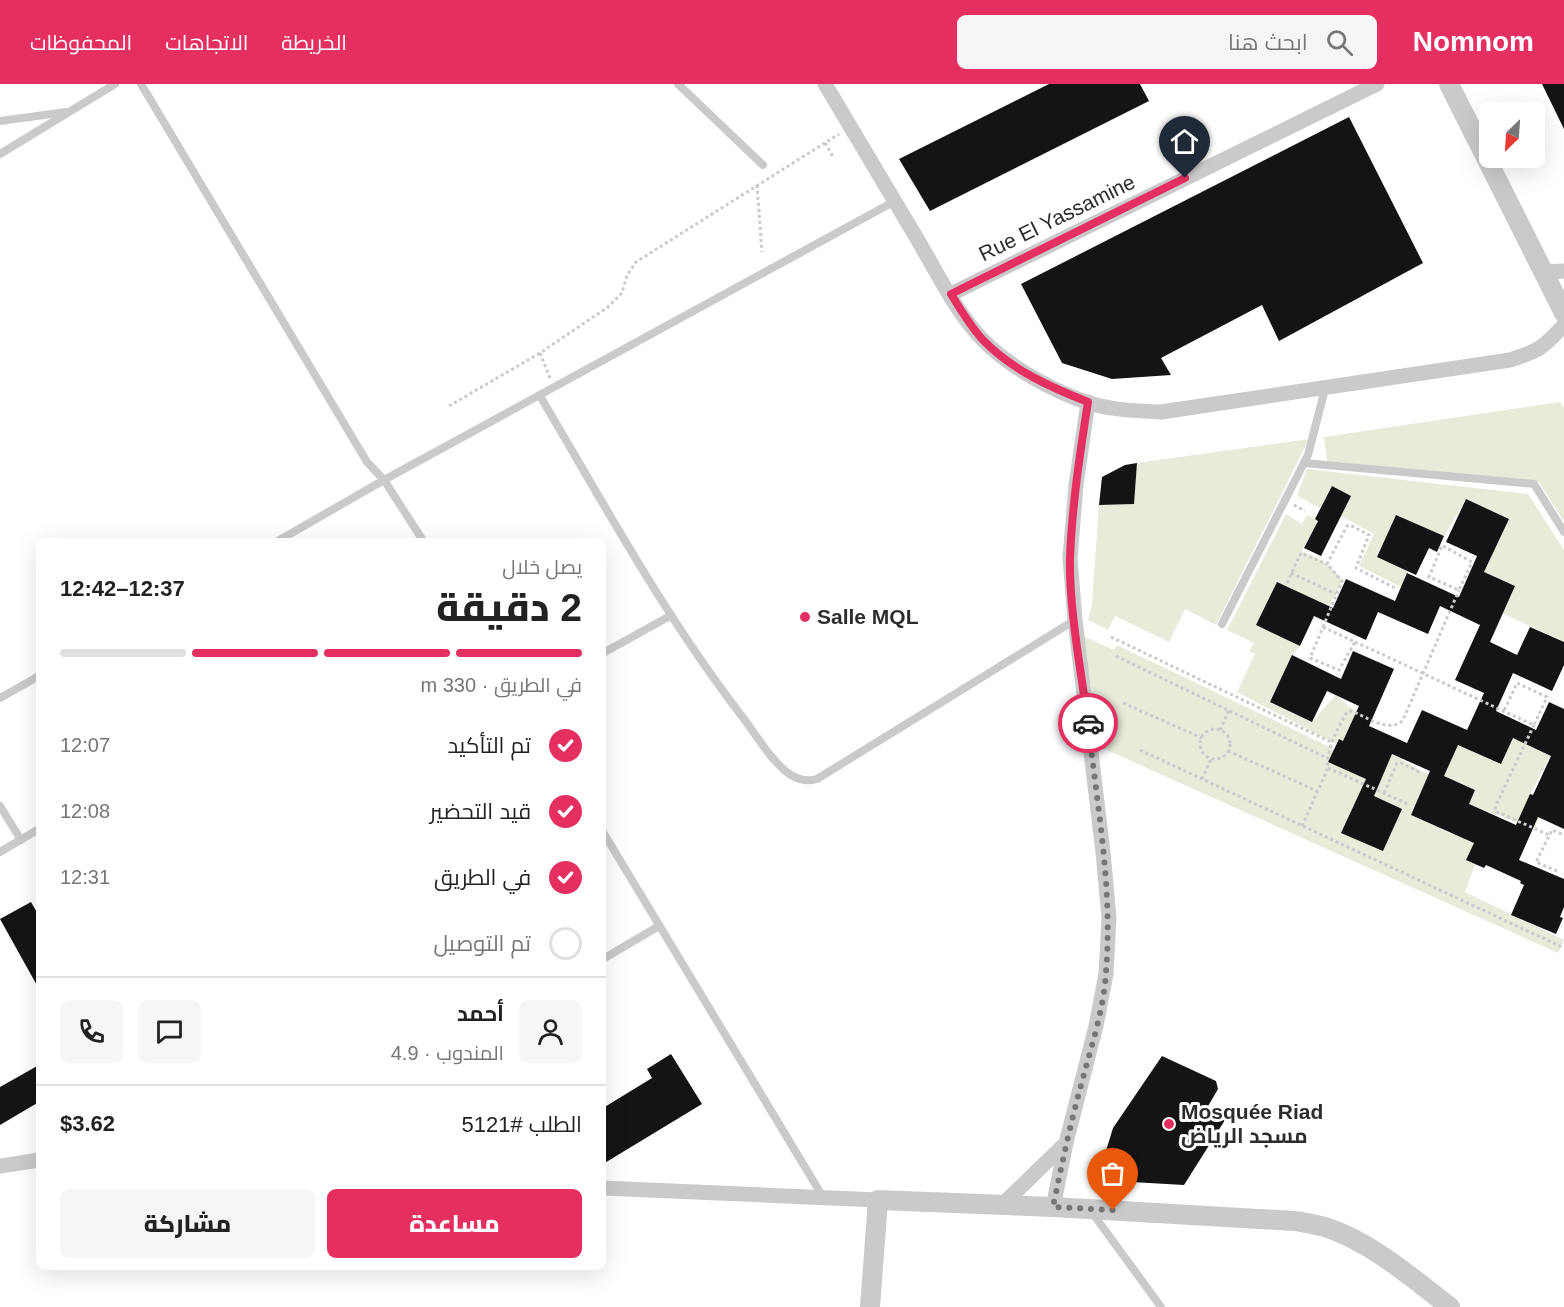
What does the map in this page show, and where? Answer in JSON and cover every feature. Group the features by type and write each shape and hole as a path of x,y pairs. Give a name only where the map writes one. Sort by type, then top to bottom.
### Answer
{"street":[{"path":"825,84 951,294 982,339 1004,359 1039,381 1088,402 1108,408 1161,412 1510,360 1534,353 1546,345 1564,325"},
{"name":"Rue El Yassamine","path":"951,294 1377,84"},
{"path":"1449,84 1564,313"},
{"path":"1544,272 1564,271"},
{"path":"1053,1207 1066,1143 1096,1026 1106,974 1109,918 1070,558 1077,476 1088,402"},
{"path":"1002,1205 1066,1143"},
{"path":"0,1166 36,1161"},
{"path":"606,1188 1053,1207 1296,1221 1327,1228 1357,1241 1386,1258 1450,1307"},
{"path":"870,1307 878,1200"}],"lane":[{"path":"0,154 115,84"},
{"path":"141,84 367,462 384,480 421,538"},
{"path":"678,84 763,165"},
{"path":"0,121 70,111"},
{"path":"283,538 384,480 895,201"},
{"path":"1222,624 1304,463 1310,449 1325,389"},
{"path":"540,396 670,616 709,674 780,766 799,779 809,781 817,779 1075,620"},
{"path":"1304,463 1534,484 1564,532"},
{"path":"606,651 670,616"},
{"path":"0,698 36,677"},
{"path":"0,806 21,840"},
{"path":"0,852 36,833"},
{"path":"606,837 823,1197"},
{"path":"606,957 660,926"},
{"path":"1089,1209 1161,1307"}],"path":[{"path":"449,406 540,352 614,303 622,293 627,275 636,262 850,127"},
{"path":"825,143 834,158"},
{"path":"757,184 762,252"},
{"path":"540,352 554,387"},
{"path":"1327,564 1345,527 1350,525 1369,535 1356,568 1395,588"},
{"path":"1302,826 1328,768 1327,758 1347,712 1352,711 1389,726 1400,724 1403,720 1473,562 1443,546 1428,575 1459,590"},
{"path":"1287,583 1301,553 1327,564 1342,580 1310,658 1337,671 1341,669 1355,642"},
{"path":"1291,573 1336,594"},
{"path":"1323,627 1534,725"},
{"path":"1111,637 1333,743"},
{"path":"1116,656 1327,758"},
{"path":"1504,711 1517,683 1545,695 1546,699 1495,811 1549,835"},
{"path":"1123,703 1202,738"},
{"path":"1220,730 1229,710"},
{"path":"1220,730 1228,738 1230,747 1221,758 1211,758 1203,753 1202,738 1208,731 1220,730"},
{"path":"1140,750 1564,948"},
{"path":"1228,751 1317,792"},
{"path":"1202,779 1211,758"},
{"path":"1384,793 1397,764 1401,763 1421,773"},
{"path":"1328,768 1410,805"},
{"path":"1557,872 1536,862 1552,830 1564,835"}],"green space":[{"path":"1560,402 1564,408 1564,522 1539,482 1327,461 1324,437"},
{"path":"1309,439 1216,625 1185,609 1169,642 1115,616 1108,630 1088,620 1092,604 1099,505 1134,504 1137,463"},
{"path":"1307,469 1528,494 1564,550 1564,642 1502,613 1515,586 1484,572 1509,519 1466,499 1444,536 1396,515 1377,557 1408,571 1401,587 1359,566 1374,534 1341,516 1351,496 1332,486 1320,508 1297,496"},
{"path":"1286,514 1302,524 1307,515 1318,521 1302,551 1328,564 1342,579 1329,607 1277,582 1257,625 1300,646 1292,656 1270,702 1312,722 1336,695 1357,713 1343,741 1339,739 1336,744 1237,692 1255,654 1249,651 1254,643 1227,630"},
{"path":"1083,636 1114,650 1117,645 1332,748 1334,750 1328,762 1378,784 1392,754 1429,775 1411,815 1454,835 1475,790 1444,776 1458,745 1501,764 1514,737 1550,756 1524,807 1540,814 1535,828 1488,812 1467,860 1475,864 1465,892 1564,940 1558,953 1100,747"}],"building":[{"path":"1049,84 1140,84 1149,101 930,211 899,159"},
{"path":"1542,84 1564,84 1564,129"},
{"path":"1349,117 1423,263 1279,341 1262,305 1161,358 1171,375 1112,379 1062,363 1021,284"},
{"path":"1137,463 1134,504 1099,505 1102,477 1125,465"},
{"path":"1332,486 1351,496 1321,556 1304,548 1318,521 1315,519"},
{"path":"1466,499 1509,519 1484,572 1515,586 1490,642 1517,655 1530,627 1564,642 1564,665 1552,691 1513,673 1496,711 1536,730 1549,702 1564,709 1564,829 1538,817 1519,860 1564,879 1564,907 1560,917 1563,918 1556,934 1511,915 1524,885 1520,883 1521,881 1486,865 1484,868 1466,860 1474,843 1411,815 1430,771 1392,754 1374,796 1402,809 1383,851 1341,833 1366,779 1328,762 1339,739 1343,741 1359,706 1327,691 1312,722 1270,702 1292,655 1341,679 1353,651 1394,669 1369,726 1407,743 1422,710 1467,730 1484,693 1455,680 1480,625 1440,606 1428,634 1378,612 1366,640 1314,616 1300,646 1256,625 1277,582 1333,608 1346,579 1395,601 1407,573 1459,597 1477,556 1446,542","holes":["1513,738 1551,756 1516,825 1469,804 1475,790 1444,776 1458,745 1501,764"]},
{"path":"1396,515 1444,536 1437,552 1429,548 1416,575 1377,557"},
{"path":"31,902 36,911 36,984 0,919"},
{"path":"671,1054 702,1104 606,1162 606,1106 652,1078 647,1069"},
{"name":"Mosquée Riad مسجد الرياض","path":"1162,1056 1216,1081 1218,1089 1207,1108 1225,1120 1184,1185 1097,1180 1113,1128"},
{"path":"36,1067 36,1104 0,1125 0,1087"}],"way so far":[{"path":"1088,723 1109,918 1106,974 1053,1207 1113,1210"}],"place":[{"name":"Salle MQL","path":"805,617"},
{"name":"Mosquée Riad مسجد الرياض","path":"1169,1124"}],"route":[{"path":"1088,723 1070,558 1076,485 1088,402 1057,390 1004,359 982,339 951,294 1185,178"}]}
